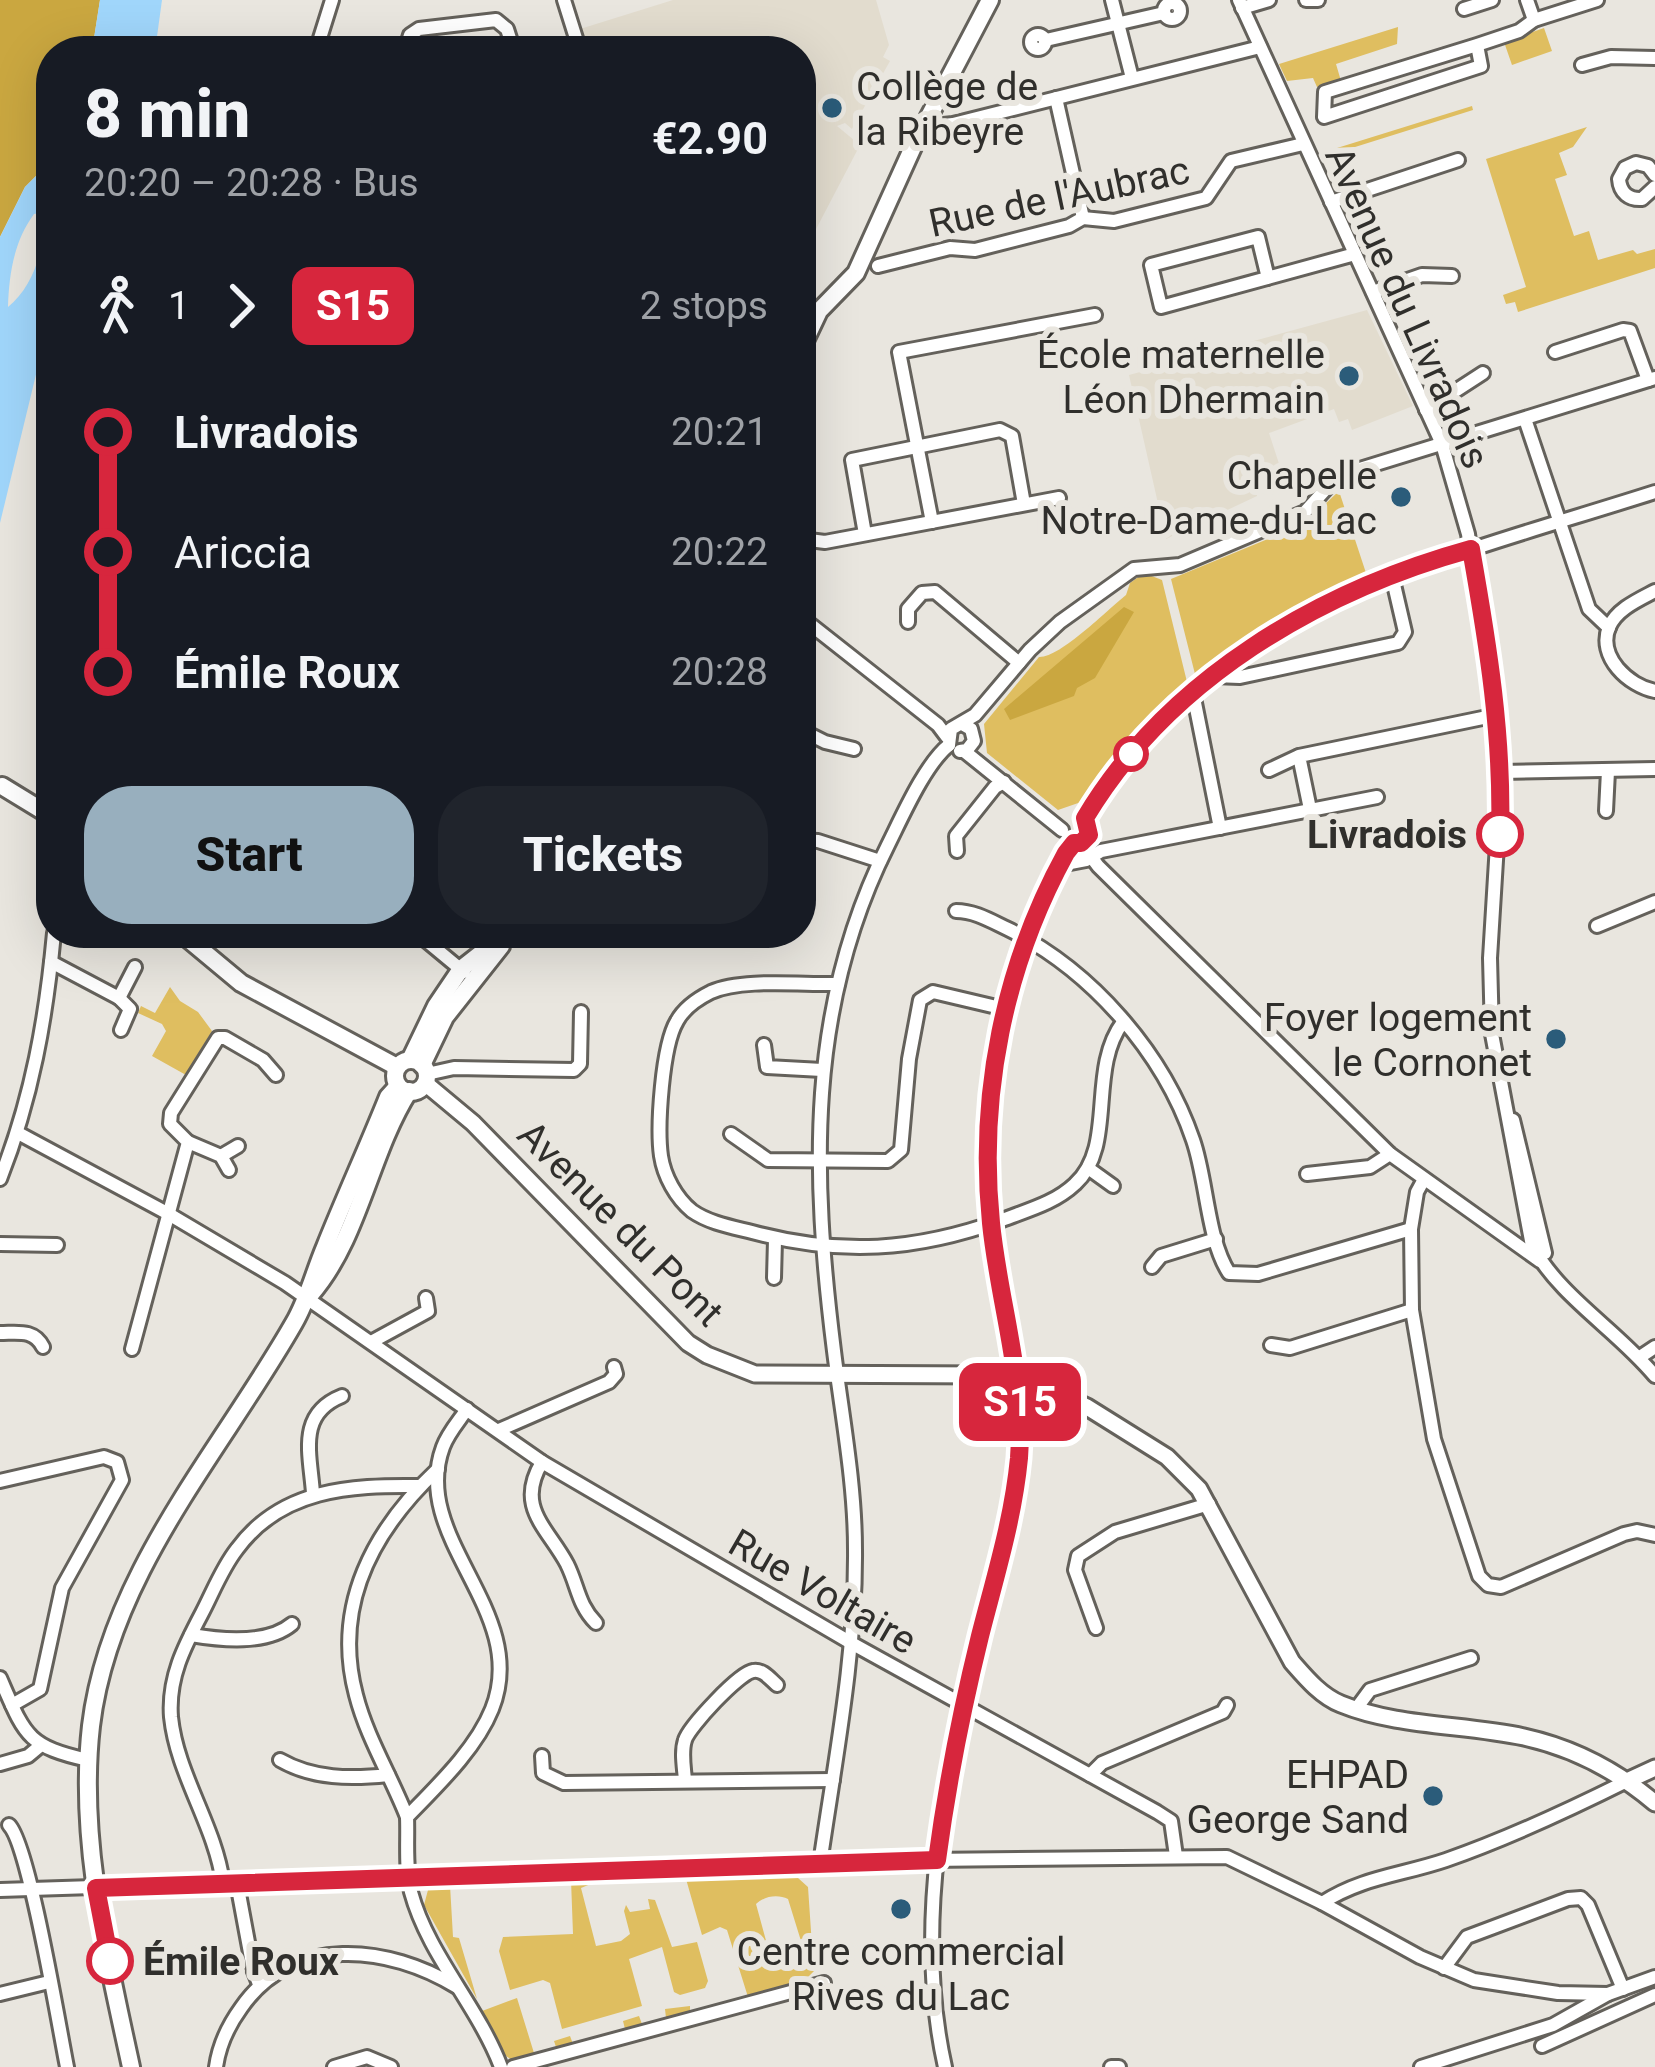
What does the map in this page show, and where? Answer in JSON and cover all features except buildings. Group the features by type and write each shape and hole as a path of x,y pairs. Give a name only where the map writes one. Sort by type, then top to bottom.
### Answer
{"main road":[{"path":"816,316 856,273 990,0"},
{"path":"1,786 36,804"},
{"name":"Avenue du Pont","path":"200,948 241,983 413,1075"},
{"path":"131,2067 96,1888 87,1814 88,1760 99,1683 131,1593 306,1300 329,1273 413,1075 436,1006 493,948"}],"street":[{"path":"321,36 332,0"},
{"path":"564,0 575,36"},
{"path":"1112,0 1132,78"},
{"path":"1240,4 1269,0"},
{"path":"1306,0 1318,0"},
{"path":"1464,9 1492,0"},
{"path":"1527,0 1534,20"},
{"path":"1324,117 1325,92 1478,45 1597,0"},
{"name":"Avenue du Livradois","path":"1240,4 1442,444 1471,549 1498,715 1502,772 1490,989 1524,1246"},
{"path":"1046,40 1164,13"},
{"path":"410,36 419,28 496,20 509,36"},
{"path":"1296,129 1481,65 1478,45"},
{"path":"924,127 953,124 1259,47"},
{"path":"1582,65 1611,56 1655,58"},
{"path":"1056,98 1083,218"},
{"name":"Rue de l'Aubrac","path":"878,266 950,248 975,250 1070,226 1083,218 1114,221 1206,198 1232,161 1303,143"},
{"path":"1330,202 1458,160"},
{"path":"1655,176 1648,166 1636,163 1625,168 1619,179 1622,191 1631,198 1648,196 1655,187"},
{"path":"1268,278 1258,237 1151,265 1161,307 1268,278 1355,254"},
{"path":"1373,292 1422,275 1452,276"},
{"path":"932,521 899,352 1095,315"},
{"path":"820,1864 854,1612 854,1514 818,1160 822,1070 838,985 880,862 954,733 1060,622 1134,568 1190,561 1305,512 1338,477 1652,379 1630,331 1555,352"},
{"path":"1426,410 1483,373"},
{"path":"1525,418 1589,609 1609,628"},
{"path":"865,534 852,460 1007,432 1012,436 1024,504"},
{"path":"945,2067 931,1964 937,1860 1014,1503 1021,1423 1018,1378 991,1224 989,1125 1005,1009 1026,938 1060,865 1081,840 1085,818 1131,754 1214,676 1304,615 1392,575 1655,492"},
{"path":"816,540 1059,498"},
{"path":"1214,676 1240,677 1398,643 1405,632 1392,575"},
{"path":"1655,591 1619,613 1607,641 1630,683 1655,691"},
{"path":"908,622 908,609 918,597 935,592 1019,663"},
{"path":"816,629 954,733 1046,816 1065,824 1390,1154 1423,1181 1543,1257 1570,1292 1655,1376"},
{"path":"1193,693 1220,828"},
{"path":"1269,770 1299,756 1498,715"},
{"path":"954,733 974,733 969,746"},
{"path":"816,735 854,749"},
{"path":"1299,756 1310,809"},
{"path":"1502,772 1655,769"},
{"path":"1606,811 1608,771"},
{"path":"957,851 956,836 1004,782"},
{"path":"1060,865 1101,851 1377,797"},
{"path":"1065,824 1076,815 1085,818"},
{"path":"816,841 880,862"},
{"path":"1597,926 1655,902"},
{"path":"956,911 968,911 1026,938 1076,973 1148,1052 1175,1096 1194,1143 1216,1239 1229,1273 1242,1276 1411,1229"},
{"path":"0,1179 18,1133 40,1049 52,948"},
{"path":"434,948 466,976"},
{"path":"51,962 119,998 130,1009 121,1030"},
{"path":"119,998 135,967"},
{"path":"838,985 729,986 688,1006 670,1035 661,1157 670,1185 693,1212 775,1240 824,1247 918,1244 991,1224 1061,1196 1088,1168 1098,1134 1107,1051 1123,1022"},
{"path":"731,1134 761,1158 888,1161 902,1150 920,1000 933,992 1005,1009"},
{"path":"413,1075 454,1067 574,1070 580,1064 581,1012"},
{"path":"230,1170 221,1156 188,1142 170,1124 171,1113 218,1038 263,1060 276,1075"},
{"path":"764,1046 767,1067 822,1070"},
{"name":"Avenue du Pont","path":"413,1075 473,1123 688,1343 707,1355 755,1373 1018,1378 1087,1407 1167,1457 1208,1504 1292,1662 1310,1684 1337,1703 1549,1744 1587,1757 1629,1780 1652,1800"},
{"name":"Avenue du Livradois","path":"1499,1079 1517,1132 1543,1257"},
{"name":"Rue Voltaire","path":"18,1133 167,1213 373,1341 542,1462 853,1644 1171,1821 1176,1856"},
{"path":"132,1349 188,1142"},
{"path":"221,1156 238,1146"},
{"path":"1307,1174 1370,1167 1390,1154"},
{"path":"1088,1168 1113,1186"},
{"path":"1423,1181 1411,1229 1412,1310 1434,1439 1475,1566 1488,1585 1502,1587 1624,1534 1655,1535"},
{"path":"1152,1267 1162,1256 1216,1239"},
{"path":"774,1278 775,1240"},
{"path":"0,1244 56,1245"},
{"path":"373,1341 419,1319 428,1311 426,1298"},
{"path":"1271,1345 1290,1348 1412,1310"},
{"path":"0,1333 28,1333 43,1347"},
{"path":"1640,1357 1655,1347"},
{"path":"499,1430 609,1382 616,1374 614,1367"},
{"path":"313,1493 310,1430 316,1413 342,1396"},
{"path":"407,1816 480,1732 500,1683 497,1638 448,1532 437,1468 443,1446 467,1409"},
{"path":"0,1480 104,1457 117,1462 122,1480 62,1588 40,1689 12,1705"},
{"path":"542,1462 532,1480 536,1517 566,1562 583,1609 596,1623"},
{"path":"437,1468 379,1534 360,1582 352,1627 356,1694 407,1816 408,1875 416,1907 502,2067"},
{"path":"259,1984 230,1883 180,1756 171,1713 176,1667 245,1539 281,1508 313,1493 419,1486"},
{"path":"1096,1628 1075,1570 1078,1556 1115,1532 1208,1504"},
{"path":"828,1629 843,1624 854,1612"},
{"path":"190,1635 269,1637 292,1624"},
{"path":"1356,1709 1370,1690 1471,1658"},
{"path":"685,1780 685,1741 741,1676 763,1672 777,1684"},
{"path":"0,1678 25,1730 40,1746 88,1760"},
{"path":"1090,1775 1102,1763 1214,1717 1227,1705"},
{"path":"0,1764 28,1756 40,1746"},
{"path":"542,1756 543,1773 564,1783 833,1780"},
{"path":"280,1760 303,1773 388,1775"},
{"path":"1322,1903 1361,1880 1442,1861 1534,1826 1655,1768"},
{"path":"9,1825 16,1833 31,1890 67,2067"},
{"path":"0,1890 937,1860 1227,1856 1444,1968 1505,1987 1608,1994"},
{"path":"1444,1968 1467,1937 1581,1898 1623,1989"},
{"path":"412,1964 435,1942"},
{"path":"216,2067 233,2018 259,1984 273,1974 329,1954 364,1953 412,1964 458,1988"},
{"path":"1421,2067 1467,2060 1655,1977"},
{"path":"0,1994 49,1982"},
{"path":"513,2067 824,1983"},
{"path":"1542,2046 1655,1995"},
{"path":"334,2067 367,2057 392,2067"}],"shaded area":[{"path":"0,0 100,0 94,36 36,36 36,176 25,187 0,237"},
{"name":"Collège de la Ribeyre","path":"673,0 876,0 889,45 883,57 890,61 852,129 845,123 837,126 860,145 816,229 816,36 582,36 580,29"},
{"path":"1398,27 1397,44 1336,64 1341,81 1317,87 1313,78 1287,81 1279,64"},
{"path":"1544,28 1552,51 1512,65 1504,42"},
{"path":"1472,106 1473,110 1320,158 1321,153"},
{"path":"1587,127 1573,147 1559,153 1567,175 1555,179 1574,236 1589,231 1598,260 1655,249 1655,268 1518,312 1515,302 1506,304 1503,295 1526,287 1486,159"},
{"path":"1367,310 1413,406 1352,430 1348,419 1339,422 1334,409 1269,433 1283,476 1257,486 1257,496 1166,539 1129,375"},
{"path":"1339,491 1366,573 1301,605 1196,678 1171,579 1304,524"},
{"path":"1144,573 1162,580 1188,686 1142,729 1084,801 1058,810 987,753 984,724 1039,657 1059,650 1083,632"},
{"path":"1124,607 1134,612 1095,678 1077,688 1074,696 1010,720 1004,709"},
{"path":"170,987 212,1031 186,1075 152,1056 166,1031 162,1024 138,1013 141,1006 155,1013"},
{"path":"605,1878 581,1888 596,1946 621,1941 630,1934 626,1905 630,1912 650,1909 648,1899 655,1900 672,1947 697,1942 708,1981 705,1988 680,1995 674,1992 662,1947 629,1959 642,2006 562,2029 550,1983 543,1980 510,1990 499,1951 503,1937 573,1934 571,1880"},
{"path":"798,1878 808,1887 812,1946 801,1941 788,1899 763,1899 756,1904 773,1966 802,1959 802,1952 815,1970 803,1982 748,1997 727,1930 720,1927 702,1935 686,1879"},
{"path":"450,1885 453,1937 459,1938 477,1999 424,1905 428,1890"},
{"path":"517,1998 534,2053 556,2047 554,2041 570,2036 573,2044 625,2029 623,2021 639,2016 642,2024 666,2018 665,2009 690,2006 690,2015 512,2060 503,2054 482,2011"}],"water":[{"path":"100,0 162,0 157,36 94,36"},
{"path":"36,176 36,214 17,247 8,307 36,262 36,374 0,523 0,237 25,187"}],"bus line":[{"name":"S15","path":"110,1961 96,1888 937,1860 969,1684 1009,1528 1019,1451 1018,1378 991,1224 988,1155 996,1054 1026,938 1066,853 1074,843 1088,838 1090,826 1085,818 1140,744 1240,656 1344,595 1471,549 1498,715 1500,834"}],"place":[{"name":"Collège de la Ribeyre","path":"832,108"},
{"name":"École maternelle Léon Dhermain","path":"1349,376"},
{"name":"Chapelle Notre-Dame-du-Lac","path":"1401,497"},
{"name":"Livradois","path":"1500,834"},
{"name":"Foyer logement le Cornonet","path":"1556,1039"},
{"name":"EHPAD George Sand","path":"1433,1796"},
{"name":"Centre commercial Rives du Lac","path":"901,1909"},
{"name":"Émile Roux","path":"110,1961"}]}
